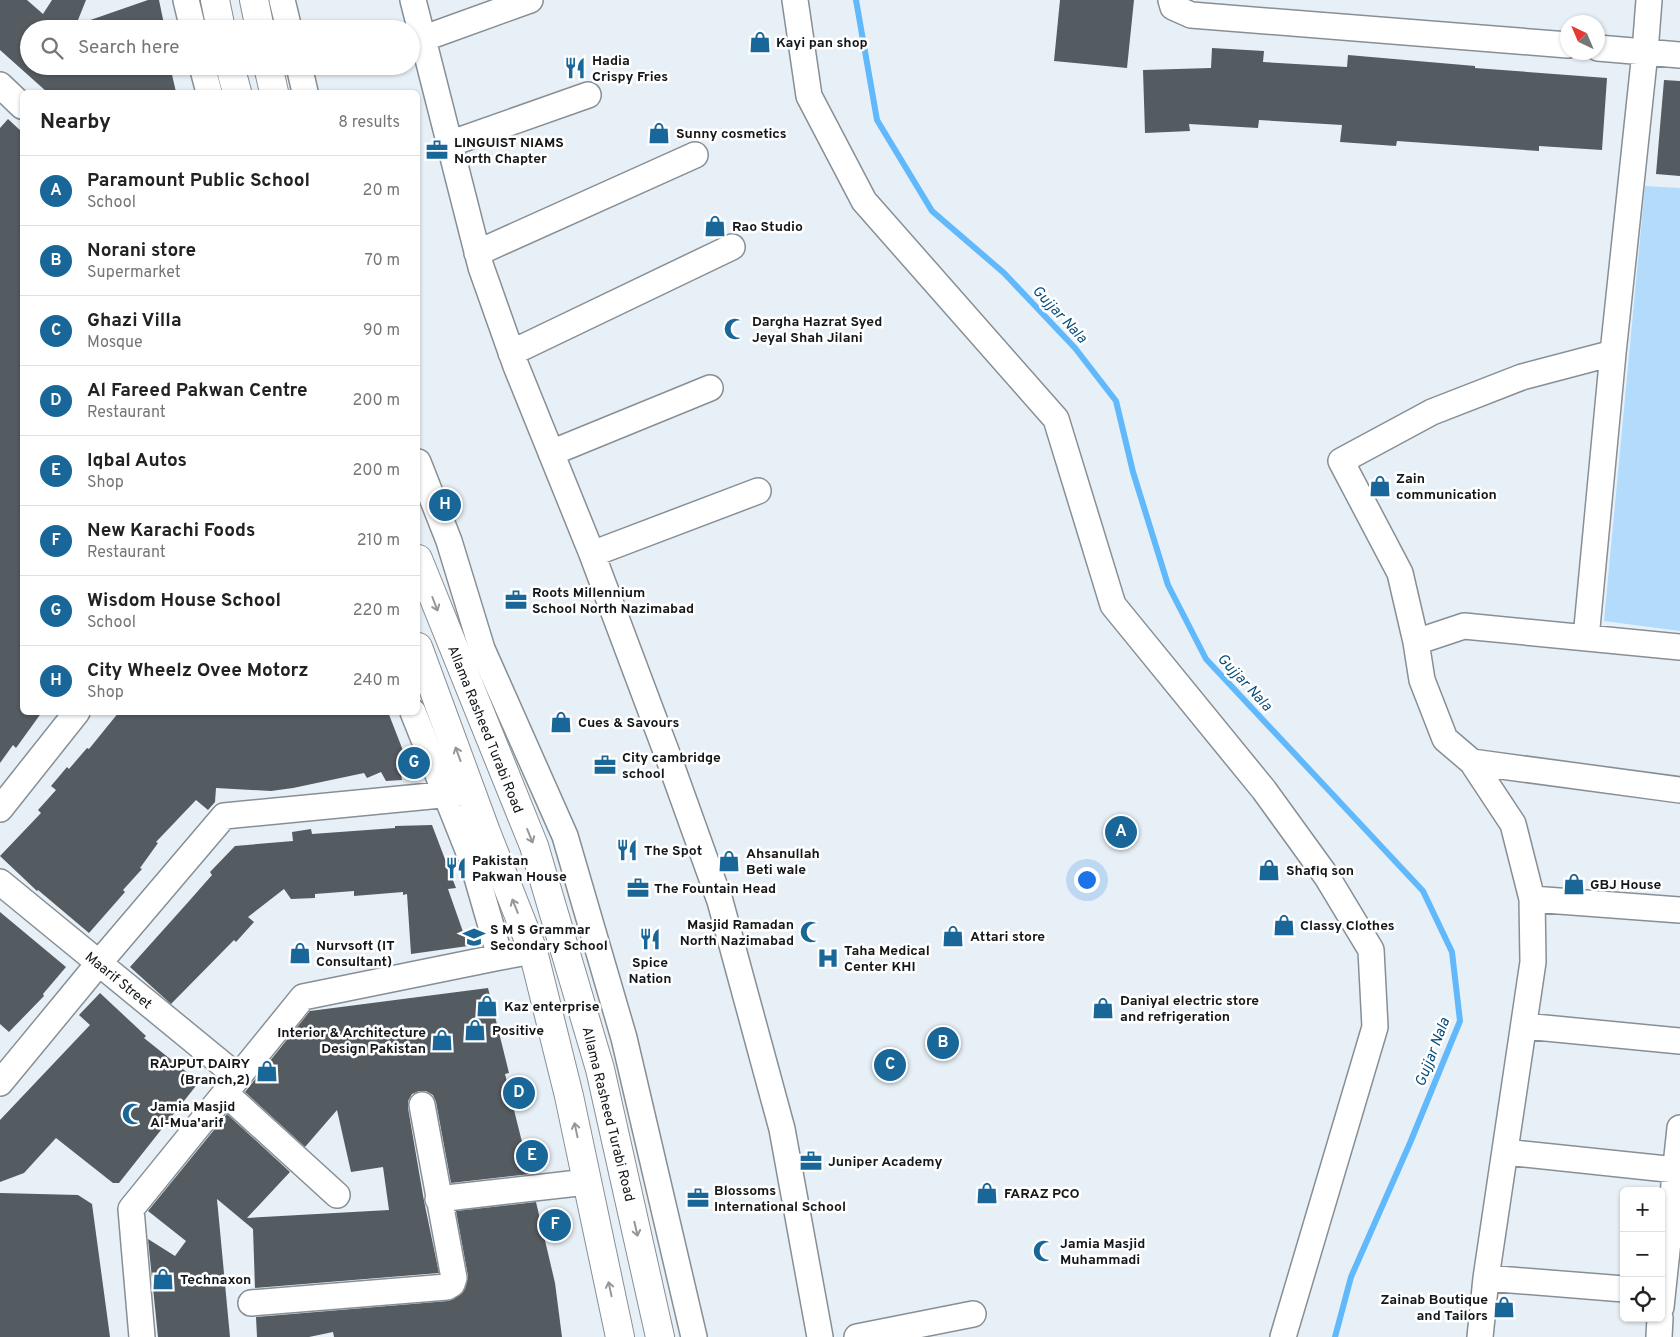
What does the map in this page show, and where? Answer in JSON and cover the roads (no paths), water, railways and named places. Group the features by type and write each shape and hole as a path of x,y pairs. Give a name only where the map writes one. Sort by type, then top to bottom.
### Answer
{"main road":[{"path":"215,0 219,20"},
{"path":"254,0 258,20"},
{"path":"232,75 236,90"},
{"path":"270,75 274,90"},
{"name":"Allama Rasheed Turabi Road","path":"420,564 534,846 600,1069 660,1337"},
{"path":"420,654 459,794 533,951 569,1096 620,1337"}],"street":[{"path":"186,0 191,20"},
{"path":"282,0 287,20"},
{"path":"413,0 418,20"},
{"path":"422,39 530,0"},
{"path":"795,0 810,96 864,201 1056,419 1114,605 1264,790 1327,877 1371,950 1375,1027 1283,1337"},
{"path":"1171,0 1173,7 1190,15 1560,44"},
{"path":"1586,638 1649,0"},
{"path":"420,30 477,253 511,353 592,554 670,759 720,901 782,1128 820,1337"},
{"path":"1605,49 1680,55"},
{"path":"204,75 208,90"},
{"path":"301,75 305,90"},
{"path":"0,85 20,104"},
{"path":"449,144 588,95"},
{"path":"477,253 694,155"},
{"path":"511,353 732,247"},
{"path":"1480,1337 1486,1278 1533,962 1532,899 1513,824 1472,762 1445,739 1422,680 1416,642 1400,573 1341,462 1432,412 1522,377 1613,354"},
{"path":"551,453 710,388"},
{"path":"420,467 449,541 482,649 565,836 624,1038 694,1337"},
{"path":"592,554 758,491"},
{"path":"1416,642 1464,626 1680,647"},
{"path":"0,809 75,715"},
{"path":"415,715 459,794 472,860 500,956"},
{"path":"1472,762 1680,790"},
{"path":"0,1083 224,816 459,794"},
{"name":"Maarif Street","path":"0,882 99,963 231,1085 337,1195"},
{"path":"1532,899 1680,910"},
{"path":"142,1337 131,1209 303,997 500,956 533,951"},
{"path":"1524,1026 1680,1041"},
{"path":"250,1303 447,1286 452,1284 454,1278 422,1105"},
{"path":"1664,1277 1680,1128"},
{"path":"1505,1152 1676,1170"},
{"path":"438,1199 587,1182"},
{"path":"1486,1278 1620,1289"},
{"path":"857,1337 973,1314"},
{"path":"1659,1337 1660,1322"}],"waterway":[{"name":"Gujjar Nala","path":"856,0 877,120 932,211 1004,273 1075,348 1116,401 1133,472 1168,585 1206,659 1423,891 1452,952 1460,1021 1410,1143 1351,1277 1335,1337"}],"place":[{"name":"Kayi pan shop","path":"760,42"},
{"name":"Hadia Crispy Fries","path":"575,68"},
{"name":"Sunny cosmetics","path":"659,133"},
{"name":"LINGUIST NIAMS North Chapter","path":"437,150"},
{"name":"Rao Studio","path":"715,226"},
{"name":"Dargha Hazrat Syed Jeyal Shah Jilani","path":"735,329"},
{"name":"Zain communication","path":"1380,486"},
{"name":"City Wheelz Ovee Motorz","path":"445,505"},
{"name":"Roots Millennium School North Nazimabad","path":"516,600"},
{"name":"Cues & Savours","path":"561,722"},
{"name":"Wisdom House School","path":"414,763"},
{"name":"City cambridge school","path":"605,765"},
{"name":"Paramount Public School","path":"1121,832"},
{"name":"The Spot","path":"627,850"},
{"name":"Ahsanullah Beti wale","path":"729,861"},
{"name":"Pakistan Pakwan House","path":"456,868"},
{"name":"Shafiq son","path":"1269,870"},
{"name":"GBJ House","path":"1574,884"},
{"name":"The Fountain Head","path":"638,888"},
{"name":"Classy Clothes","path":"1284,925"},
{"name":"Masjid Ramadan North Nazimabad","path":"811,932"},
{"name":"Attari store","path":"953,936"},
{"name":"S M S Grammar Secondary School","path":"474,937"},
{"name":"Spice Nation","path":"650,939"},
{"name":"Nurvsoft (IT Consultant)","path":"300,953"},
{"name":"Taha Medical Center KHI","path":"828,958"},
{"name":"Kaz enterprise","path":"487,1006"},
{"name":"Daniyal electric store and refrigeration","path":"1103,1008"},
{"name":"Positive","path":"475,1030"},
{"name":"Interior & Architecture Design Pakistan","path":"442,1040"},
{"name":"Norani store","path":"943,1043"},
{"name":"Ghazi Villa","path":"890,1065"},
{"name":"RAJPUT DAIRY (Branch,2)","path":"267,1071"},
{"name":"Al Fareed Pakwan Centre","path":"519,1093"},
{"name":"Jamia Masjid Al-Mua'arif","path":"133,1114"},
{"name":"Iqbal Autos","path":"532,1156"},
{"name":"Juniper Academy","path":"811,1161"},
{"name":"FARAZ PCO","path":"987,1193"},
{"name":"Blossoms International School","path":"698,1198"},
{"name":"New Karachi Foods","path":"555,1225"},
{"name":"Jamia Masjid Muhammadi","path":"1044,1251"},
{"name":"Technaxon","path":"163,1279"},
{"name":"Zainab Boutique and Tailors","path":"1504,1307"}]}
